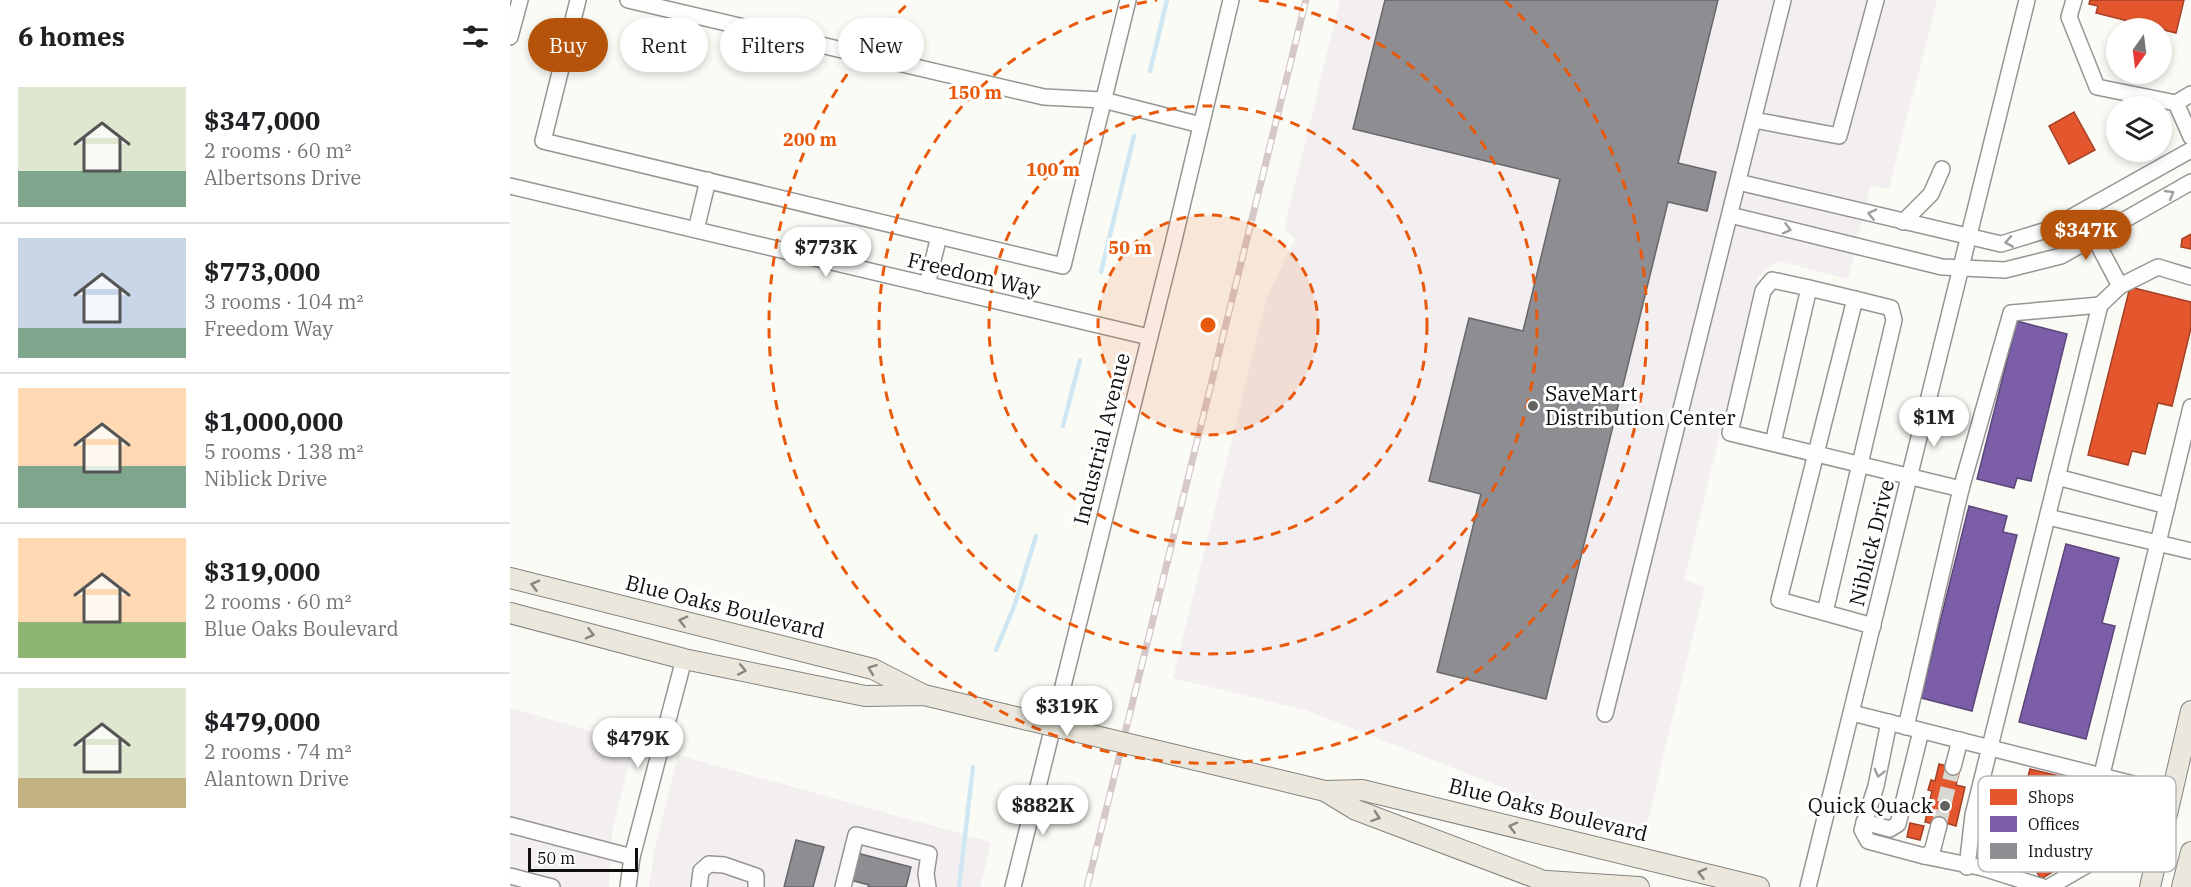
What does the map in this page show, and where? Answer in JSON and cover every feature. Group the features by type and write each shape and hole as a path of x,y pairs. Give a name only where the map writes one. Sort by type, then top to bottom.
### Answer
{"main road":[{"name":"Blue Oaks Boulevard","path":"510,578 863,666 924,696"},
{"name":"Blue Oaks Boulevard","path":"510,613 684,659 865,696 924,696 1325,791 1362,790 1759,887"},
{"path":"2176,780 2191,711"},
{"name":"Blue Oaks Boulevard","path":"1325,791 1356,810 1465,849 1560,887"},
{"path":"2182,887 2191,852"},
{"path":"2143,887 2152,879"},
{"path":"1541,880 1639,887"}],"street":[{"path":"510,37 520,0"},
{"path":"578,0 543,141 1063,266 1128,0"},
{"path":"628,0 1044,97 1103,100 1201,124"},
{"name":"Industrial Avenue","path":"1013,887 1231,0"},
{"path":"1605,714 1783,0"},
{"path":"1754,120 1839,136 1876,0"},
{"name":"Niblick Drive","path":"1808,887 2027,0"},
{"path":"2074,0 2069,17 2097,87 2176,103 2191,94"},
{"path":"2176,103 2191,137"},
{"path":"1738,182 2001,244 2033,237 2191,150"},
{"path":"1903,222 1931,194 1942,169"},
{"path":"696,230 708,180"},
{"path":"1730,215 1942,267 2005,270 2061,256 2191,182"},
{"name":"Freedom Way","path":"510,186 1149,337"},
{"path":"927,285 939,236"},
{"path":"2094,237 2120,286"},
{"path":"1983,776 2100,305 2120,286 2158,267 2191,277"},
{"path":"1825,612 1859,464 1894,320 1891,308 1772,280 1763,291 1730,433 1773,443 1859,464 1910,477 1961,489"},
{"path":"1773,443 1809,288"},
{"path":"1855,299 1779,600 1873,626"},
{"path":"1864,822 1890,829 1898,824 1914,729 1961,489 2011,313 2100,305"},
{"path":"2101,776 2191,407"},
{"path":"2057,477 2167,506"},
{"path":"2048,517 2191,551"},
{"path":"628,887 632,858 684,659"},
{"path":"1852,713 2094,776"},
{"path":"1888,722 1879,775 1862,830 1868,841 1978,868"},
{"path":"1953,767 1960,740"},
{"path":"1968,867 1973,815 1978,795"},
{"path":"510,825 632,858"},
{"path":"1924,856 1932,852 1938,825"},
{"path":"843,887 856,835 929,854 926,874 928,887"},
{"path":"699,887 701,871 709,864 724,865 756,876 756,887"},
{"path":"1996,872 2043,887"},
{"path":"2049,887 2074,872"},
{"path":"510,876 550,887"}],"shaded area":[{"path":"1340,0 1937,0 1889,189 1871,185 1848,279 1778,261 1759,276 1684,580 1705,586 1645,832 1640,836 1616,832 1308,711 1173,678 1267,297 1295,239 1284,229"},
{"path":"510,708 634,743 613,826 609,887 510,887"},
{"path":"678,755 991,842 980,887 649,887 654,852"}],"building: Shops":[{"path":"2090,0 2184,0 2176,33 2172,32 2172,18 2116,18 2096,13 2098,6 2089,4"},
{"path":"2074,112 2095,150 2069,164 2049,126"},
{"path":"2191,234 2191,249 2181,247 2182,239"},
{"path":"2130,287 2191,302 2191,328 2172,406 2158,403 2145,454 2132,451 2128,465 2088,455"},
{"name":"Quick Quack","path":"1939,764 1960,769 1956,785 1965,787 1956,826 1946,823 1946,827 1925,822 1932,791 1928,790 1931,780 1935,781"},
{"path":"2030,769 2060,776 2028,776"},
{"path":"1910,823 1924,826 1920,840 1907,837"},
{"path":"2037,872 2053,872 2041,879"}],"building: Offices":[{"path":"2017,321 2067,334 2031,481 2017,478 2014,488 1977,479"},
{"path":"1969,506 2007,516 2003,532 2017,535 1972,711 1921,698"},
{"path":"2066,544 2119,558 2102,623 2115,626 2086,739 2019,722"}],"building: Industry":[{"name":"SaveMart Distribution Center","path":"1385,0 1718,0 1678,163 1716,172 1707,211 1668,202 1546,699 1437,672 1481,494 1429,481 1469,318 1523,331 1560,179 1353,129"},
{"path":"796,840 824,847 813,887 784,887"},
{"path":"857,853 911,867 906,887 868,887 869,885 850,880"}],"waterway":[{"path":"1150,71 1167,0"},
{"path":"1101,272 1134,136"},
{"path":"1063,426 1080,360"},
{"path":"996,650 1015,604 1036,536"},
{"path":"959,887 973,767"}],"tunnel":[{"path":"1939,825 1953,767"}],"railway":[{"path":"1087,887 1306,0"}],"place":[{"name":"SaveMart Distribution Center","path":"1533,406"},
{"name":"Quick Quack","path":"1945,806"}]}
